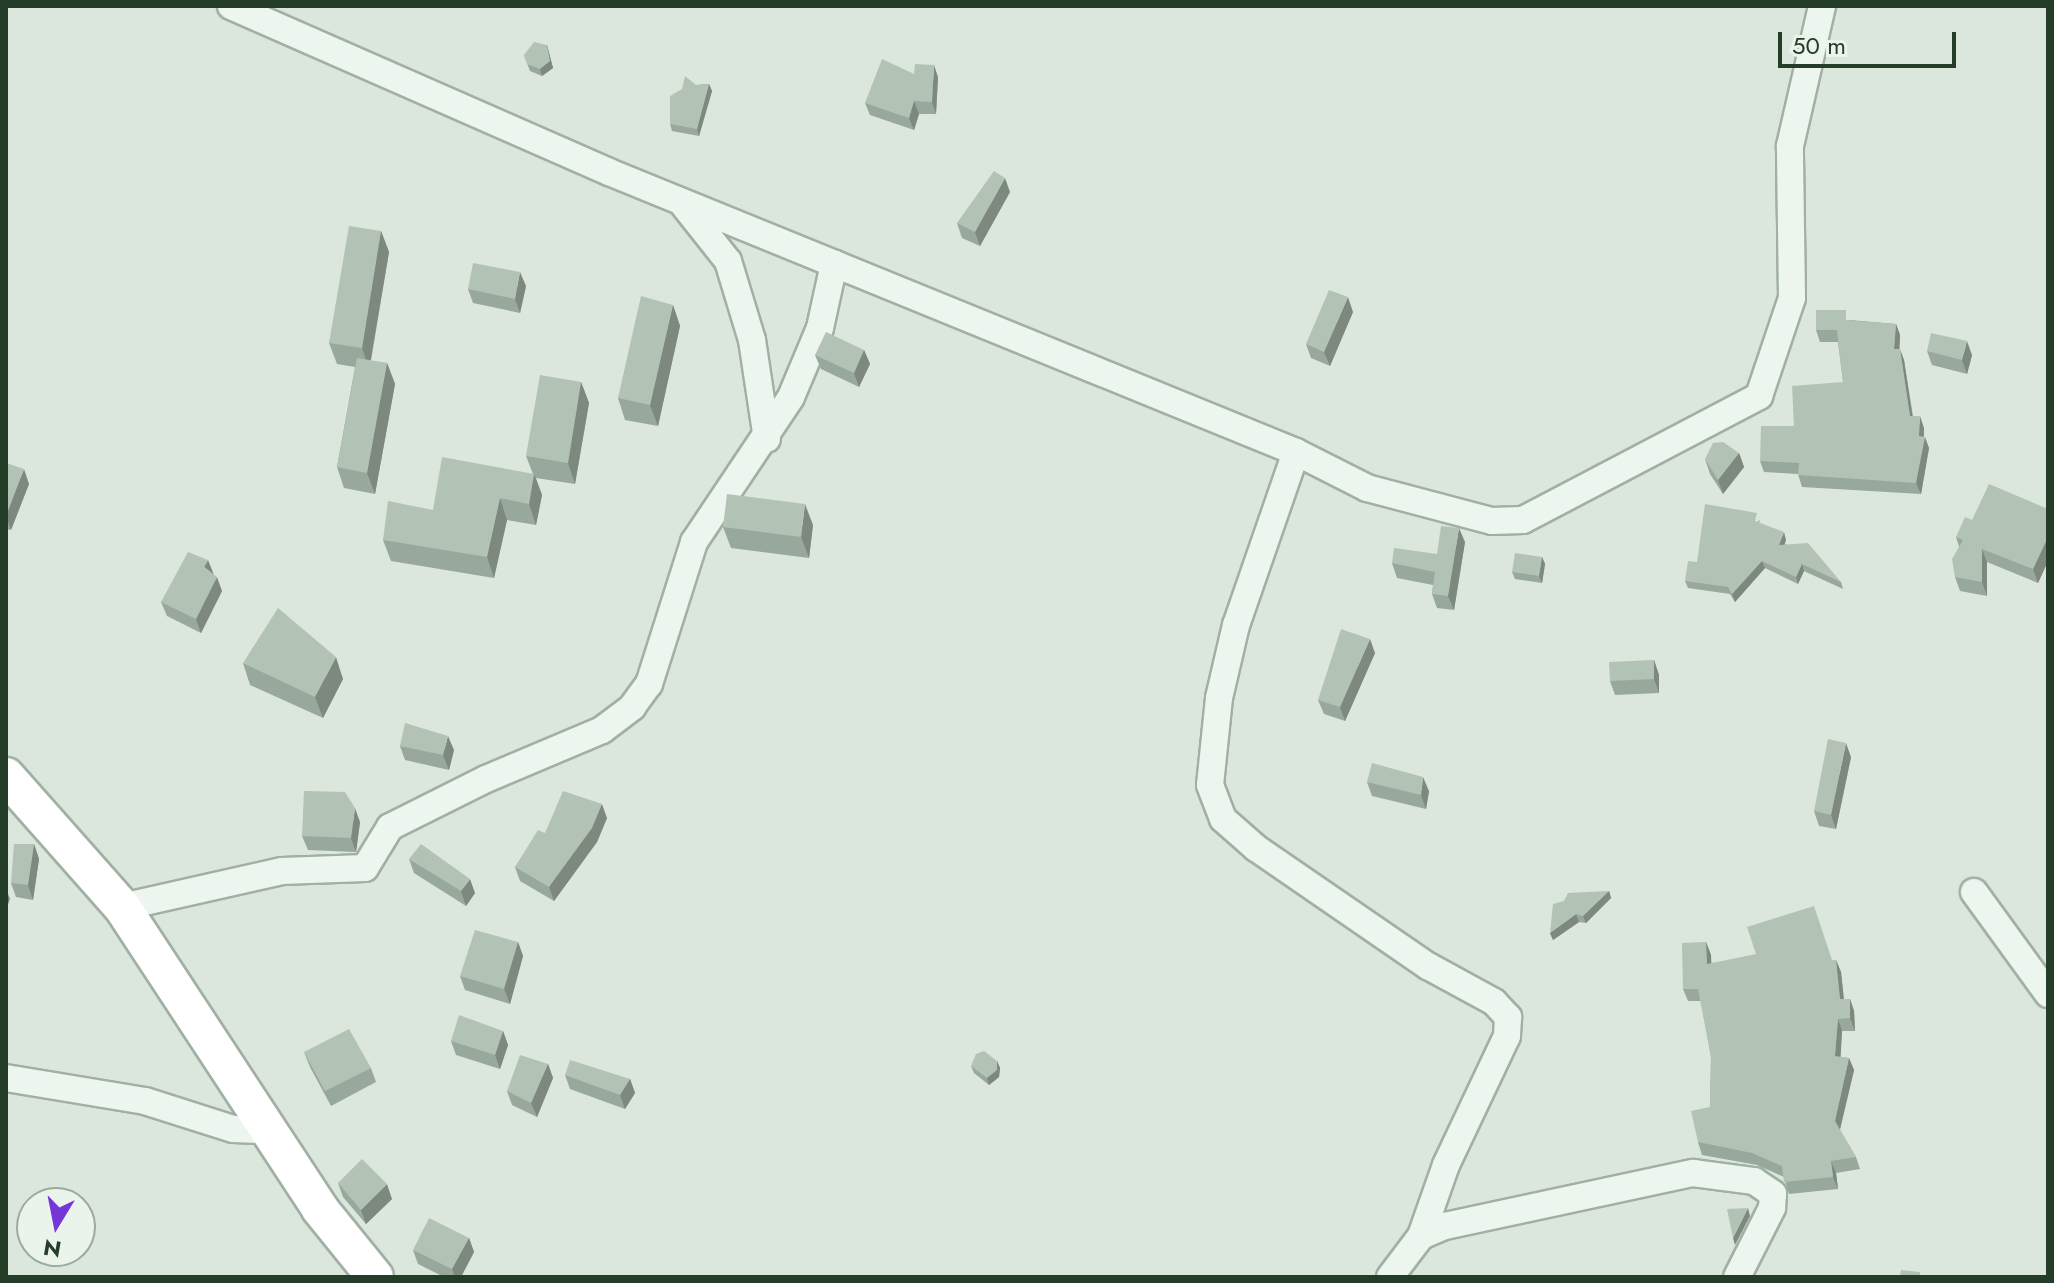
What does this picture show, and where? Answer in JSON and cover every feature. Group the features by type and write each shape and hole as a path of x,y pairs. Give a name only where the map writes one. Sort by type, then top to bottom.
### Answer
{"street":[{"path":"231,6 681,202 1296,452 1367,488 1492,521 1523,520 1759,396 1792,298 1790,146 1822,6"},
{"path":"681,202 728,261 752,340 767,439"},
{"path":"122,907 282,871 365,868 390,827 602,730 632,707 649,684 694,542 767,439 791,397 820,328 834,264"},
{"path":"1296,452 1236,625 1219,698 1210,785 1223,819 1256,848 1428,966 1494,1002 1508,1017 1507,1036 1446,1165 1421,1236 1390,1277"},
{"path":"6,776 122,907 320,1209 375,1277"},
{"path":"1974,892 2048,994"},
{"path":"6,1078 145,1101 233,1129 267,1130"},
{"path":"1421,1236 1445,1226 1693,1173 1712,1174 1763,1183 1773,1194 1772,1208 1737,1277"}],"building":[{"path":"534,42 547,45 550,61 540,69 527,64 524,55"},
{"path":"882,59 914,74 915,64 934,65 932,102 914,101 909,118 865,103"},
{"path":"685,76 696,85 709,84 697,129 670,124 670,96 682,89"},
{"path":"994,171 1005,178 975,232 957,223"},
{"path":"349,226 381,231 362,348 329,343"},
{"path":"473,263 520,272 515,299 468,289"},
{"path":"1329,290 1348,297 1324,352 1306,344"},
{"path":"641,296 673,305 650,405 618,398"},
{"path":"1816,310 1846,310 1846,320 1896,324 1894,349 1900,349 1910,416 1920,416 1919,436 1925,437 1916,483 1798,475 1799,463 1760,461 1761,426 1794,426 1792,386 1843,382 1837,330 1816,330"},
{"path":"826,332 864,350 854,373 815,355"},
{"path":"1931,333 1967,341 1962,360 1927,351"},
{"path":"357,358 387,363 367,473 337,467"},
{"path":"540,375 581,382 568,463 526,456"},
{"path":"1723,442 1739,453 1718,480 1705,459 1713,443"},
{"path":"442,457 534,474 529,504 500,498 487,557 383,540 388,501 433,510"},
{"path":"6,463 24,469 6,516"},
{"path":"1989,484 2048,509 2048,537 2033,569 1982,549 1982,582 1955,577 1952,559 1963,540 1956,537 1965,517 1972,520"},
{"path":"727,494 805,504 801,537 723,527"},
{"path":"1705,504 1757,513 1755,521 1784,532 1779,545 1808,543 1841,582 1802,564 1796,577 1762,561 1732,594 1728,587 1685,581 1688,561 1697,562"},
{"path":"1441,526 1459,528 1448,596 1432,594 1435,572 1392,563 1394,548 1437,554"},
{"path":"188,552 208,560 204,567 217,577 196,619 161,602"},
{"path":"1515,553 1542,557 1539,576 1512,572"},
{"path":"278,608 336,657 315,697 243,663"},
{"path":"1341,629 1370,639 1340,707 1318,700"},
{"path":"1654,660 1654,679 1610,681 1609,662"},
{"path":"405,723 448,736 443,755 400,746"},
{"path":"1828,739 1846,743 1831,815 1814,811"},
{"path":"1372,763 1423,777 1421,795 1367,782"},
{"path":"304,791 345,792 355,808 351,838 302,836"},
{"path":"563,791 602,804 592,828 549,887 515,867 538,830 545,833"},
{"path":"14,844 34,844 28,885 11,883"},
{"path":"421,844 470,879 461,891 409,859"},
{"path":"1609,891 1583,916 1576,914 1550,933 1553,904 1564,901 1568,893"},
{"path":"1814,906 1832,960 1836,960 1840,999 1850,999 1850,1018 1838,1019 1835,1056 1849,1058 1835,1121 1856,1157 1831,1161 1833,1177 1784,1182 1782,1166 1752,1153 1698,1142 1691,1111 1710,1107 1711,1057 1698,989 1683,989 1682,943 1706,942 1707,964 1756,954 1747,927"},
{"path":"475,930 518,942 504,989 460,976"},
{"path":"459,1015 503,1031 495,1055 451,1041"},
{"path":"349,1029 371,1068 325,1091 304,1052"},
{"path":"984,1051 997,1061 997,1070 987,1078 971,1066 976,1054"},
{"path":"520,1055 548,1064 531,1103 507,1091"},
{"path":"570,1060 630,1079 620,1095 565,1075"},
{"path":"362,1159 387,1184 361,1210 338,1183"},
{"path":"1748,1208 1733,1238 1727,1209"},
{"path":"429,1218 469,1238 452,1269 413,1250"},
{"path":"1901,1270 1920,1272 1920,1277 1900,1277"}]}
